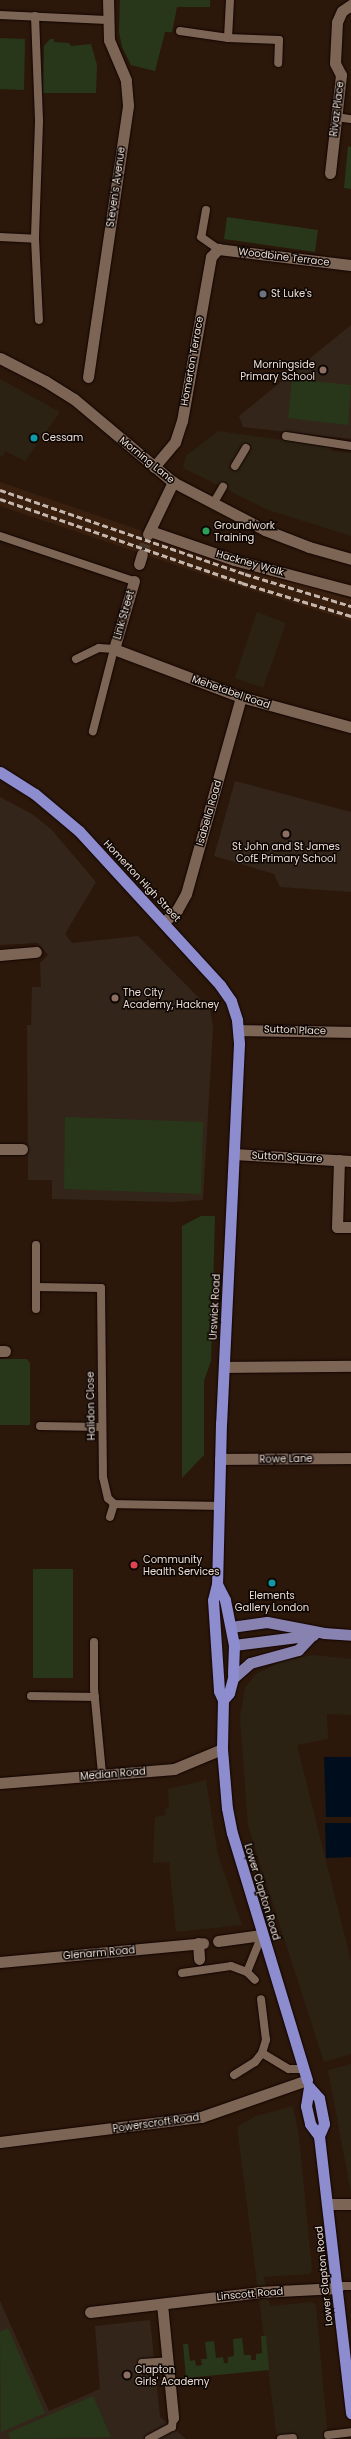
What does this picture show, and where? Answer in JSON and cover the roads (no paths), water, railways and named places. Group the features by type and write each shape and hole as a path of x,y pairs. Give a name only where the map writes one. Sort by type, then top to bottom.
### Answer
{"highway":[{"name":"Homerton High Street","path":"0,772 35,794 59,812 164,922 220,985 234,1010 238,1030"},
{"name":"Urswick Road","path":"215,1630 213,1600 217,1584 220,1459 234,1154 238,1030"},
{"name":"Urswick Road","path":"217,1584 225,1600 231,1627"},
{"path":"215,1630 231,1627"},
{"name":"Lower Clapton Road","path":"223,1700 229,1693 233,1676 234,1645 231,1627"},
{"name":"Lower Clapton Road","path":"215,1630 220,1691 223,1700 222,1749 227,1808 232,1833 308,2084 320,2102 324,2124 319,2136 338,2287 347,2343 351,2407"},
{"path":"217,1646 234,1645"}],"main road":[{"path":"231,1627 267,1622 324,1633 351,1635"},
{"path":"234,1645 324,1633"},
{"path":"233,1676 250,1662 298,1650 312,1635"}],"street":[{"name":"Steven's Avenue","path":"88,377 128,104 126,80 112,51 107,20 108,0"},
{"name":"Rivaz Place","path":"330,172 341,75 335,63 337,22 342,11 351,5"},
{"name":"Woodbine Terrace","path":"218,249 351,265"},
{"name":"Homerton Terrace","path":"154,467 175,442 182,421 211,257 218,249"},
{"name":"Morning Lane","path":"0,358 39,377 74,399 173,482 213,504 278,536 351,559"},
{"name":"Hackney Walk","path":"173,482 149,532 234,560 351,591"},
{"name":"Link Street","path":"114,649 134,581"},
{"name":"Mehetabel Road","path":"114,649 242,696 351,727"},
{"name":"Isabella Road","path":"164,922 177,910 186,894 242,696"},
{"path":"0,955 36,952"},
{"name":"Sutton Place","path":"238,1030 351,1032"},
{"path":"0,1149 22,1148"},
{"name":"Sutton Square","path":"234,1154 351,1161"},
{"path":"339,1160 336,1227 351,1226"},
{"path":"224,1368 351,1366"},
{"name":"Rowe Lane","path":"220,1459 351,1458"},
{"name":"Median Road","path":"0,1783 174,1769 222,1749"},
{"path":"218,1941 262,1934"},
{"name":"Glenarm Road","path":"0,1962 200,1943 199,1959"},
{"name":"Powerscroft Road","path":"0,2142 201,2117 308,2084"},
{"path":"328,2204 351,2204"},
{"name":"Linscott Road","path":"90,2312 260,2292 338,2287"},
{"path":"162,2304 173,2417"}],"lane":[{"path":"228,38 230,0"},
{"path":"0,16 35,16 107,20"},
{"path":"35,16 39,145 35,239 39,320"},
{"path":"180,31 228,38 279,40 278,63"},
{"path":"336,118 351,119"},
{"path":"206,210 201,237 218,249"},
{"path":"0,237 35,239"},
{"path":"286,436 351,446"},
{"path":"235,466 246,448"},
{"path":"213,504 223,487"},
{"path":"0,536 134,581"},
{"path":"76,659 99,648 114,649 93,731"},
{"path":"36,1245 36,1309"},
{"name":"Halidon Close","path":"36,1286 101,1288 104,1487 114,1504"},
{"path":"40,1426 102,1427"},
{"path":"110,1517 114,1504 219,1506"},
{"path":"94,1642 95,1698 102,1774"},
{"path":"31,1696 95,1698"},
{"path":"247,1972 262,1934"},
{"path":"182,1973 231,1966 247,1972 255,1980"},
{"path":"234,2075 255,2062 262,2053 266,2040 261,1999"},
{"path":"262,2053 289,2069 304,2069"},
{"path":"338,2287 351,2286"},
{"path":"142,2363 168,2361"},
{"path":"149,2439 172,2427 173,2417"},
{"path":"328,2435 351,2432"},
{"path":"281,2439 293,2438"}],"water":[{"path":"324,1757 351,1757 351,1817 326,1817"},
{"path":"325,1823 351,1823 351,1857 326,1858"}],"tunnel":[{"path":"142,554 148,534"}],"railway":[{"path":"0,490 245,574 351,606"},
{"path":"0,499 242,583 351,616"}],"place":[{"name":"St Luke's","path":"263,294"},
{"name":"Morningside Primary School","path":"323,370"},
{"name":"Cessam","path":"34,438"},
{"name":"Groundwork Training","path":"206,531"},
{"name":"St John and St James CofE Primary School","path":"286,834"},
{"name":"The City Academy, Hackney","path":"115,998"},
{"name":"Community Health Services","path":"134,1565"},
{"name":"Elements Gallery London","path":"272,1583"},
{"name":"Clapton Girls' Academy","path":"127,2375"}]}
